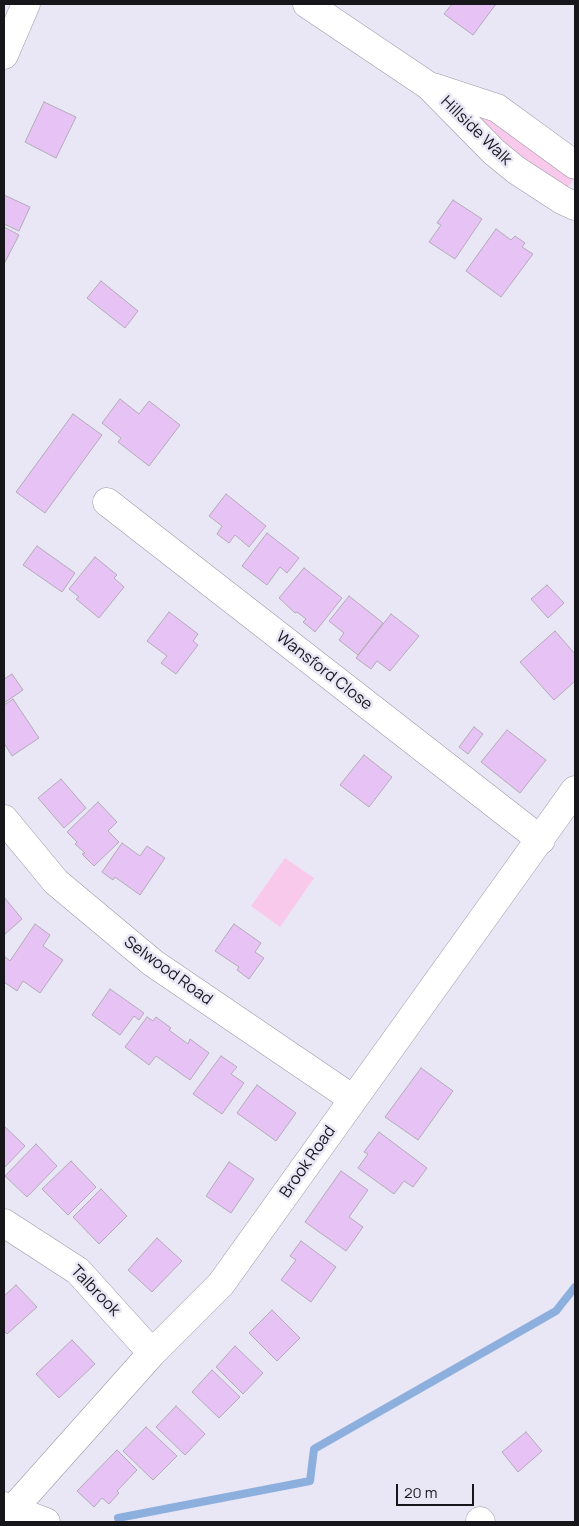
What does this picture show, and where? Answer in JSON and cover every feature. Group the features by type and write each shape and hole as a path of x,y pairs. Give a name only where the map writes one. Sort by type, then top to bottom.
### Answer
{"street":[{"path":"4,55 26,4"},
{"name":"Hillside Walk","path":"307,4 429,86 494,152 516,170 562,200 575,206"},
{"name":"Hillside Walk","path":"429,86 497,108 575,165"},
{"name":"Wansford Close","path":"107,502 541,840"},
{"name":"Brook Road","path":"8,1508 152,1353 221,1284 575,790"},
{"name":"Selwood Road","path":"4,819 56,882 153,963 353,1099"},
{"name":"Talbrook","path":"4,1223 78,1270 152,1353"},
{"path":"8,1508 46,1522"}],"shaded area":[{"path":"461,101 549,154 573,181 567,188 536,174"},
{"path":"285,858 314,878 280,927 251,906"}],"building":[{"path":"452,4 496,4 473,35 444,14"},
{"path":"44,102 76,117 56,158 25,142"},
{"path":"4,195 30,207 19,231 4,224"},
{"path":"453,200 482,219 455,259 429,242 441,225 437,223"},
{"path":"4,227 19,235 4,264"},
{"path":"496,229 511,240 515,236 525,243 522,247 533,254 501,297 466,271"},
{"path":"101,281 138,311 125,328 87,298"},
{"path":"120,399 139,414 149,401 180,425 149,466 118,442 121,438 102,423"},
{"path":"73,414 102,435 45,513 16,492"},
{"path":"226,494 266,526 249,547 235,535 229,543 217,534 222,526 209,516"},
{"path":"267,533 299,558 287,573 280,567 267,585 242,566"},
{"path":"37,546 75,573 62,592 23,565"},
{"path":"95,557 117,575 114,578 124,587 99,618 76,599 79,597 69,589"},
{"path":"304,568 342,598 315,632 303,622 306,619 297,612 295,613 279,598"},
{"path":"547,585 564,603 548,618 531,599"},
{"path":"349,596 383,623 358,655 339,640 344,633 329,621"},
{"path":"169,612 198,634 193,641 198,645 176,674 161,663 167,656 147,641"},
{"path":"391,614 419,636 390,671 377,661 371,669 356,658"},
{"path":"555,631 575,654 575,684 574,682 554,700 520,662"},
{"path":"12,674 23,690 4,703 4,679"},
{"path":"13,699 39,738 12,756 4,743 4,705"},
{"path":"474,727 483,734 468,754 459,747"},
{"path":"507,730 546,760 520,793 481,762"},
{"path":"364,755 392,777 369,807 340,785"},
{"path":"61,779 86,808 64,828 38,798"},
{"path":"98,802 117,822 108,831 119,842 94,866 82,854 85,853 75,844 77,842 67,832"},
{"path":"122,843 140,856 147,846 165,858 140,895 115,877 113,880 102,872"},
{"path":"4,897 22,919 4,935"},
{"path":"35,924 50,935 43,946 63,960 40,993 23,981 17,991 4,982 4,956 10,961"},
{"path":"234,924 261,943 255,952 264,958 249,979 237,970 239,967 215,951"},
{"path":"110,989 144,1013 139,1020 134,1016 120,1035 92,1015"},
{"path":"147,1017 153,1021 156,1017 171,1028 169,1030 188,1044 190,1039 209,1053 190,1080 156,1056 149,1065 125,1047"},
{"path":"221,1056 237,1067 231,1074 244,1083 222,1114 193,1094"},
{"path":"421,1068 453,1091 418,1140 385,1117"},
{"path":"257,1085 296,1113 276,1141 237,1113"},
{"path":"4,1126 25,1146 4,1168"},
{"path":"379,1132 427,1168 413,1187 404,1181 394,1194 358,1168 368,1154 364,1152"},
{"path":"36,1144 57,1166 27,1197 5,1176"},
{"path":"71,1161 96,1187 68,1215 42,1189"},
{"path":"229,1162 254,1179 231,1213 206,1196"},
{"path":"341,1171 368,1190 349,1217 363,1227 346,1251 305,1222"},
{"path":"101,1189 127,1216 99,1244 73,1217"},
{"path":"157,1238 182,1261 152,1292 128,1270"},
{"path":"301,1241 336,1267 311,1302 281,1280 296,1260 290,1256"},
{"path":"16,1285 37,1307 7,1334 4,1331 4,1296"},
{"path":"272,1310 300,1338 277,1361 249,1333"},
{"path":"72,1340 95,1364 59,1398 36,1374"},
{"path":"235,1346 263,1373 243,1394 216,1367"},
{"path":"212,1370 240,1397 219,1418 192,1392"},
{"path":"176,1406 205,1434 185,1455 156,1427"},
{"path":"146,1427 177,1456 153,1480 123,1451"},
{"path":"526,1432 542,1451 518,1472 502,1452"},
{"path":"117,1450 137,1470 117,1491 119,1493 109,1504 102,1498 94,1507 77,1491"}],"waterway":[{"path":"118,1518 310,1481 314,1449 556,1311 575,1287"}]}
